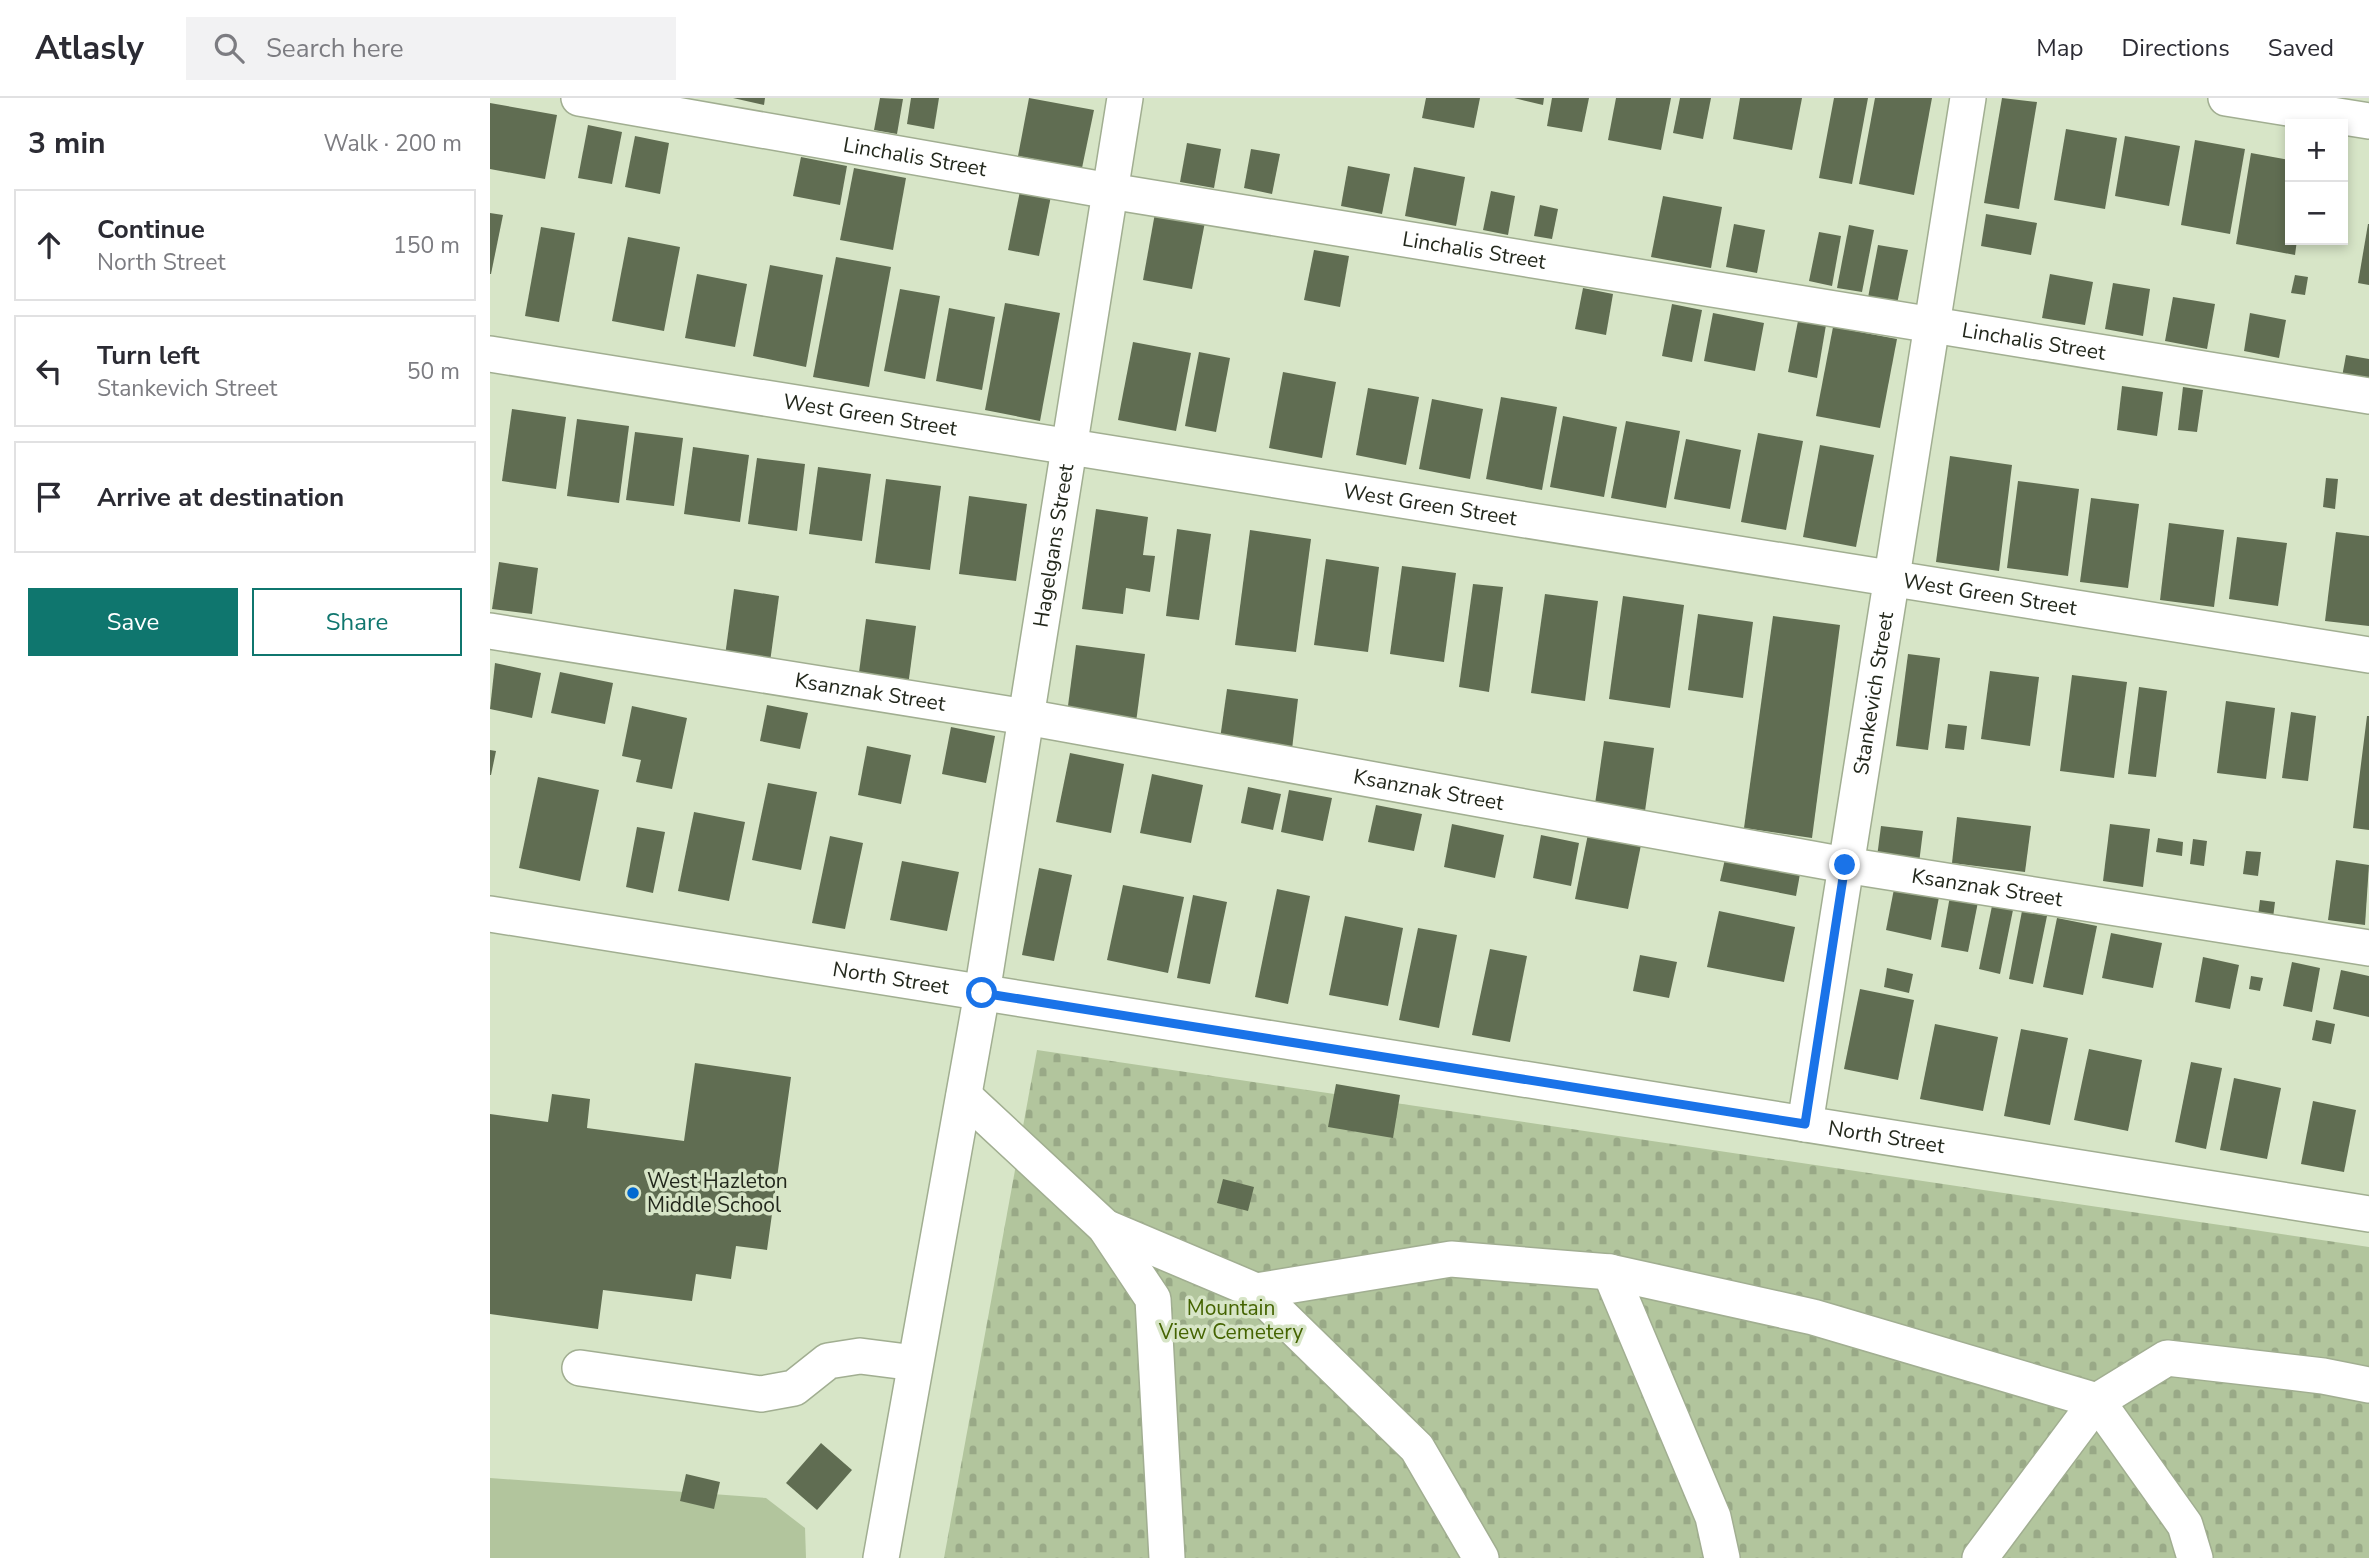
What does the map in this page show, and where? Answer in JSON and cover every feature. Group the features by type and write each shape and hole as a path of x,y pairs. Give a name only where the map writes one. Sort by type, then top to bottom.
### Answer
{"street":[{"name":"Linchalis Street","path":"579,98 1110,191 2369,396"},
{"name":"Hagelgans Street","path":"881,1558 982,993 1125,98"},
{"name":"Stankevich Street","path":"1805,1124 1969,98"},
{"path":"2225,98 2369,121"},
{"name":"West Green Street","path":"490,354 2369,654"},
{"name":"Ksanznak Street","path":"490,631 1026,717 1845,865 2369,948"},
{"name":"North Street","path":"490,914 2369,1214"},
{"path":"964,1096 1105,1227 1153,1299 1167,1558"},
{"path":"1105,1227 1256,1291 1417,1448 1481,1558"},
{"path":"1256,1291 1451,1259 1610,1272 1813,1317 2097,1401 2185,1525 2195,1558"},
{"path":"1610,1272 1713,1517 1722,1558"},
{"path":"580,1368 761,1394 794,1388 828,1361 860,1356 915,1363"},
{"path":"1980,1558 2097,1401 2167,1358 2323,1376 2369,1385"}],"green space":[{"name":"Mountain View Cemetery","path":"1037,1050 2369,1247 2369,1558 944,1558"},
{"path":"490,1478 766,1498 805,1528 806,1558 490,1558"}],"building":[{"path":"733,98 765,98 764,105"},
{"path":"880,98 903,99 897,134 874,130"},
{"path":"911,98 939,98 934,129 907,124"},
{"path":"1029,98 1094,110 1082,168 1018,156"},
{"path":"1426,98 1480,98 1474,128 1422,118"},
{"path":"1514,98 1544,98 1543,105"},
{"path":"1552,98 1589,98 1582,132 1547,126"},
{"path":"1616,98 1671,98 1661,150 1608,140"},
{"path":"1680,98 1711,98 1703,139 1673,133"},
{"path":"1740,98 1802,98 1792,150 1733,139"},
{"path":"1834,98 1868,98 1852,184 1819,178"},
{"path":"1875,98 1932,98 1914,195 1859,184"},
{"path":"2002,98 2037,102 2019,209 1984,203"},
{"path":"490,103 557,115 545,179 490,169"},
{"path":"588,125 622,132 612,184 578,178"},
{"path":"2066,129 2117,138 2105,209 2054,200"},
{"path":"635,136 669,143 660,194 625,187"},
{"path":"2125,136 2180,146 2169,206 2115,196"},
{"path":"2195,140 2245,149 2230,234 2181,225"},
{"path":"1187,143 1221,149 1214,188 1180,182"},
{"path":"1251,149 1280,154 1272,194 1244,188"},
{"path":"2251,153 2285,159 2285,245 2296,245 2295,255 2236,244"},
{"path":"801,157 847,166 840,205 793,196"},
{"path":"1348,166 1390,174 1382,214 1341,206"},
{"path":"1414,167 1465,177 1456,226 1405,216"},
{"path":"854,168 906,178 893,250 840,240"},
{"path":"1020,191 1051,196 1039,256 1008,250"},
{"path":"1491,191 1515,196 1508,235 1483,230"},
{"path":"1663,196 1722,207 1711,268 1651,257"},
{"path":"1540,205 1558,209 1552,239 1534,236"},
{"path":"490,213 503,215 491,274 490,274"},
{"path":"1155,213 1205,222 1192,289 1143,280"},
{"path":"1986,214 2037,223 2031,255 1981,246"},
{"path":"1734,224 1765,230 1757,273 1726,267"},
{"path":"2369,224 2369,285 2358,283"},
{"path":"1849,225 1874,230 1862,292 1837,288"},
{"path":"541,227 575,233 559,322 525,316"},
{"path":"1819,232 1841,236 1832,286 1809,281"},
{"path":"628,237 680,247 664,331 612,321"},
{"path":"1878,245 1908,250 1896,309 1867,303"},
{"path":"1314,250 1349,256 1340,307 1304,300"},
{"path":"836,257 891,267 869,387 813,377"},
{"path":"770,265 823,275 806,367 753,356"},
{"path":"697,274 747,284 735,347 685,338"},
{"path":"2050,274 2093,282 2085,325 2042,318"},
{"path":"2295,275 2308,277 2305,295 2291,293"},
{"path":"2113,283 2150,289 2143,336 2105,329"},
{"path":"1583,288 1613,294 1606,335 1575,329"},
{"path":"900,289 940,296 925,379 884,371"},
{"path":"2173,297 2215,304 2207,349 2165,341"},
{"path":"1005,303 1060,313 1040,421 985,410"},
{"path":"1672,304 1702,310 1692,362 1662,356"},
{"path":"949,308 995,317 982,390 936,381"},
{"path":"1713,313 1764,323 1755,371 1704,361"},
{"path":"2250,313 2286,320 2279,358 2244,351"},
{"path":"1798,321 1826,325 1817,378 1788,372"},
{"path":"1833,327 1897,339 1880,428 1816,416"},
{"path":"1133,342 1191,353 1176,431 1118,420"},
{"path":"1199,352 1230,358 1216,432 1185,426"},
{"path":"2346,355 2369,359 2369,382 2342,377"},
{"path":"1283,372 1336,382 1322,458 1269,448"},
{"path":"2122,386 2163,392 2157,436 2117,430"},
{"path":"2183,387 2203,390 2197,432 2178,430"},
{"path":"1368,388 1419,397 1406,465 1356,455"},
{"path":"1501,397 1557,407 1542,490 1486,479"},
{"path":"1432,399 1483,409 1470,479 1419,469"},
{"path":"512,409 566,417 556,489 502,481"},
{"path":"1563,416 1617,427 1604,497 1550,487"},
{"path":"577,419 629,426 619,503 567,496"},
{"path":"1626,421 1680,431 1666,508 1611,498"},
{"path":"635,432 683,438 674,506 626,500"},
{"path":"1758,433 1803,441 1786,530 1741,522"},
{"path":"1686,439 1741,450 1730,509 1674,499"},
{"path":"1820,445 1874,455 1856,547 1803,537"},
{"path":"693,447 749,455 740,522 684,514"},
{"path":"1950,456 2012,465 1999,571 1936,562"},
{"path":"757,458 805,464 797,531 748,524"},
{"path":"818,467 871,474 862,541 809,534"},
{"path":"2326,478 2338,479 2335,509 2323,507"},
{"path":"886,479 941,486 930,570 875,563"},
{"path":"2018,481 2079,489 2068,576 2007,568"},
{"path":"969,496 1027,504 1016,581 959,574"},
{"path":"2091,498 2139,504 2128,588 2080,582"},
{"path":"1096,509 1148,517 1143,555 1155,556 1150,592 1126,588 1123,614 1082,609"},
{"path":"2169,523 2224,530 2214,607 2160,600"},
{"path":"1177,529 1211,534 1199,620 1166,616"},
{"path":"1250,530 1311,539 1296,652 1235,645"},
{"path":"2336,532 2369,536 2369,626 2325,621"},
{"path":"2237,537 2287,543 2278,606 2229,599"},
{"path":"1326,559 1379,567 1368,652 1314,645"},
{"path":"499,562 538,568 532,614 492,609"},
{"path":"1402,566 1456,573 1444,662 1390,654"},
{"path":"1473,584 1503,587 1489,692 1459,687"},
{"path":"734,589 779,596 770,662 725,656"},
{"path":"1545,594 1598,601 1585,701 1531,693"},
{"path":"1623,596 1684,605 1670,708 1609,699"},
{"path":"1698,614 1753,622 1743,698 1688,690"},
{"path":"1773,616 1840,625 1812,838 1744,828"},
{"path":"866,619 916,626 908,686 858,680"},
{"path":"1076,645 1145,654 1135,730 1066,721"},
{"path":"1908,654 1940,658 1928,750 1896,746"},
{"path":"495,663 541,673 532,718 490,709"},
{"path":"1990,671 2039,677 2030,746 1981,739"},
{"path":"560,672 613,683 605,724 551,713"},
{"path":"2072,675 2127,682 2114,778 2060,771"},
{"path":"2139,687 2167,691 2156,777 2128,774"},
{"path":"1227,689 1298,699 1292,749 1220,739"},
{"path":"2226,701 2275,708 2266,779 2217,773"},
{"path":"767,705 808,713 800,749 760,741"},
{"path":"632,706 687,718 672,789 636,782 641,760 622,756"},
{"path":"2291,712 2316,716 2308,781 2282,778"},
{"path":"2369,716 2369,830 2353,828"},
{"path":"1948,724 1967,726 1964,750 1945,748"},
{"path":"951,727 995,736 986,783 942,774"},
{"path":"1604,741 1654,748 1645,811 1595,804"},
{"path":"867,746 911,755 901,804 858,795"},
{"path":"490,750 496,751 491,775 490,775"},
{"path":"1070,753 1124,764 1111,833 1056,822"},
{"path":"1152,774 1203,785 1191,843 1140,833"},
{"path":"538,777 599,790 580,881 519,868"},
{"path":"768,783 817,792 801,870 752,860"},
{"path":"1248,787 1281,794 1273,830 1241,823"},
{"path":"1289,790 1332,798 1323,841 1281,832"},
{"path":"1376,805 1422,814 1414,851 1368,842"},
{"path":"694,812 745,822 729,901 678,891"},
{"path":"1957,817 2031,826 2025,872 1952,863"},
{"path":"1452,824 1504,835 1495,878 1444,867"},
{"path":"2110,824 2150,829 2143,887 2103,881"},
{"path":"1881,826 1923,831 1919,863 1877,857"},
{"path":"637,827 665,832 653,893 626,887"},
{"path":"1588,834 1641,845 1628,909 1575,899"},
{"path":"1541,835 1579,843 1571,886 1533,878"},
{"path":"830,836 863,843 845,929 812,923"},
{"path":"2158,838 2183,842 2182,856 2156,852"},
{"path":"2193,839 2207,841 2204,866 2190,864"},
{"path":"2246,851 2261,852 2258,876 2243,874"},
{"path":"1725,859 1800,874 1796,896 1720,881"},
{"path":"2336,860 2369,865 2365,925 2328,920"},
{"path":"902,861 959,872 947,931 890,920"},
{"path":"1039,868 1072,875 1054,961 1022,955"},
{"path":"1123,885 1184,897 1168,973 1107,960"},
{"path":"1277,889 1310,896 1288,1004 1255,997"},
{"path":"1894,889 1939,897 1931,940 1886,930"},
{"path":"1193,895 1227,902 1210,984 1177,978"},
{"path":"1950,896 1978,902 1968,952 1941,947"},
{"path":"2260,900 2275,902 2273,918 2258,916"},
{"path":"1992,906 2013,910 2000,974 1979,969"},
{"path":"1719,911 1795,927 1784,982 1707,967"},
{"path":"2022,911 2047,916 2033,984 2009,979"},
{"path":"1345,916 1403,928 1388,1006 1329,995"},
{"path":"2057,918 2097,926 2083,995 2043,987"},
{"path":"1418,928 1457,935 1439,1028 1399,1020"},
{"path":"2111,933 2162,943 2153,988 2102,978"},
{"path":"1490,949 1527,956 1510,1042 1472,1035"},
{"path":"1640,955 1677,962 1669,998 1633,991"},
{"path":"2203,957 2239,965 2230,1009 2195,1002"},
{"path":"2292,962 2320,968 2312,1012 2283,1006"},
{"path":"1887,968 1913,974 1909,993 1884,987"},
{"path":"2341,970 2369,976 2369,1017 2333,1009"},
{"path":"2251,976 2263,978 2260,991 2249,989"},
{"path":"1860,989 1914,1000 1898,1080 1844,1069"},
{"path":"2316,1020 2335,1024 2331,1044 2312,1040"},
{"path":"1935,1024 1998,1037 1983,1111 1920,1099"},
{"path":"2021,1029 2068,1038 2050,1125 2004,1116"},
{"path":"2089,1049 2142,1060 2128,1131 2074,1120"},
{"path":"2191,1062 2222,1068 2206,1149 2175,1142"},
{"name":"West Hazleton Middle School","path":"695,1063 791,1077 767,1250 736,1246 731,1279 696,1274 692,1301 603,1290 598,1329 490,1314 490,1114 548,1122 552,1094 590,1099 587,1128 684,1141"},
{"path":"2234,1078 2281,1088 2267,1159 2220,1150"},
{"path":"1336,1084 1400,1095 1393,1138 1328,1127"},
{"path":"2313,1101 2356,1110 2344,1172 2301,1164"},
{"path":"1223,1179 1254,1187 1248,1211 1217,1203"},
{"path":"821,1443 852,1470 817,1510 786,1483"},
{"path":"686,1474 720,1482 714,1509 680,1501"}],"place":[{"name":"West Hazleton Middle School","path":"633,1193"}],"route":[{"path":"982,993 1805,1124 1845,865"}]}
